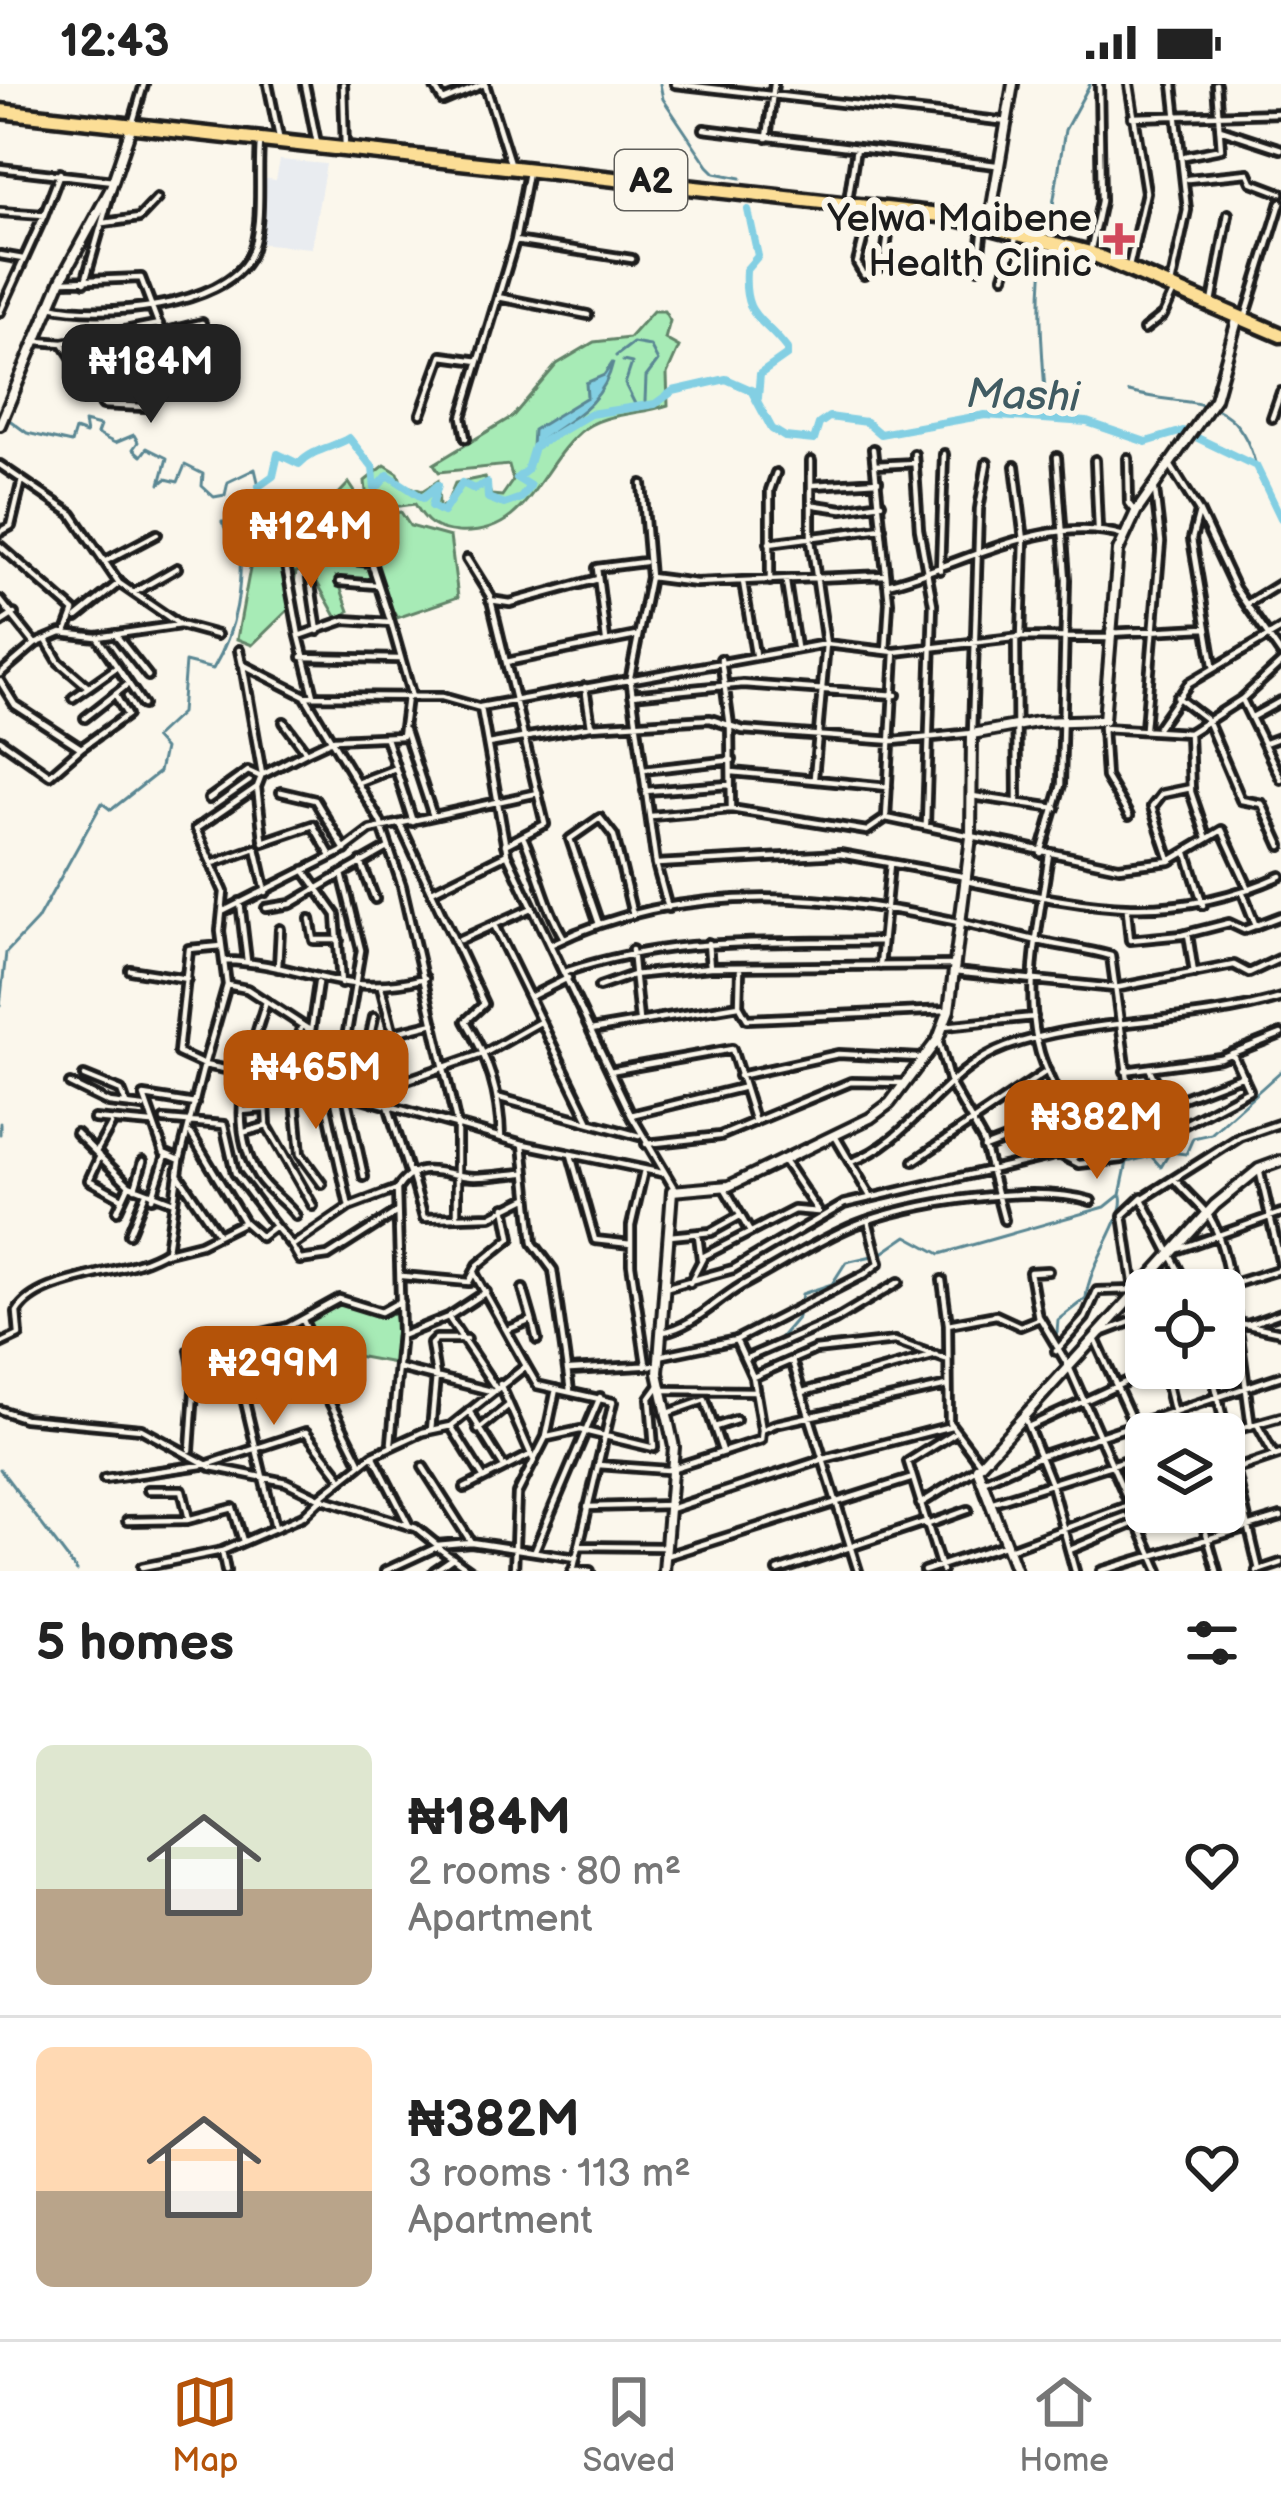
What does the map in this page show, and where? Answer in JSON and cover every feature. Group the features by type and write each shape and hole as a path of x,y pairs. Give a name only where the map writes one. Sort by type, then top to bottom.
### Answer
{"highway":[{"name":"A2","path":"0,114 529,172 878,204 1090,253 1281,337"},
{"name":"A2","path":"131,128 511,166 986,227 1172,288 1241,319"}],"street":[{"path":"85,282 144,84"},
{"path":"268,84 279,144"},
{"path":"305,84 317,145"},
{"path":"343,84 345,148"},
{"path":"434,84 443,100 484,84 511,166"},
{"path":"675,84 1008,122"},
{"path":"767,139 774,84"},
{"path":"978,268 1013,84"},
{"path":"1090,253 1101,201 1099,84"},
{"path":"1129,84 1146,192 1130,267"},
{"path":"1144,330 1163,314 1185,233 1184,156 1174,84"},
{"path":"1184,156 1221,149 1216,84"},
{"path":"1132,117 1281,113"},
{"path":"704,129 1001,166"},
{"path":"1220,129 1281,149"},
{"path":"50,305 84,313 154,304 222,287 248,259 254,242 260,144"},
{"path":"849,194 856,148"},
{"path":"0,168 60,173 112,185"},
{"path":"466,438 462,417 515,241 529,172"},
{"path":"0,312 2,298 60,173"},
{"path":"1129,816 1106,777 1103,725 1114,568 1136,512 1212,404 1281,197 1250,181 1248,173 1185,179"},
{"path":"2,419 61,280 112,185"},
{"path":"104,223 140,218 157,200"},
{"path":"871,209 857,263 864,275 884,265 891,212"},
{"path":"0,212 44,215"},
{"path":"1213,303 1228,214"},
{"path":"1004,276 1017,235"},
{"path":"515,241 632,259"},
{"path":"0,255 23,259"},
{"path":"61,280 139,276 154,304 178,382"},
{"path":"498,297 588,315"},
{"path":"162,333 202,323"},
{"path":"37,341 63,343 159,324"},
{"path":"63,343 103,405 136,409 178,382"},
{"path":"77,367 168,351"},
{"path":"422,414 442,356 479,361"},
{"path":"91,388 178,382"},
{"path":"1272,418 1281,392"},
{"path":"873,449 884,528 886,651"},
{"path":"914,454 919,529 933,604 926,826"},
{"path":"940,570 944,454"},
{"path":"1041,853 1056,808 1065,635 1064,533 1056,496 1057,458"},
{"path":"1128,458 1130,503 1136,512"},
{"path":"1095,460 1098,528"},
{"path":"811,461 815,505 811,540 825,611 826,644 814,778"},
{"path":"875,465 914,463"},
{"path":"674,1188 724,1187 835,1136 890,1103 944,1027 971,837 977,556 987,463"},
{"path":"1169,463 1247,604 1281,653"},
{"path":"0,465 72,514 119,583 180,625 218,635"},
{"path":"1015,466 1024,540 1017,801"},
{"path":"770,581 776,473"},
{"path":"0,532 11,526 23,477"},
{"path":"814,484 878,481"},
{"path":"642,484 644,562 650,577 630,677 656,865 668,910"},
{"path":"1145,728 1161,542 1154,484"},
{"path":"815,505 842,509 881,503"},
{"path":"1199,511 1192,539 1214,665"},
{"path":"769,543 884,528"},
{"path":"887,584 1024,540 1098,528 1124,536"},
{"path":"104,562 157,534"},
{"path":"0,546 71,607 74,619"},
{"path":"284,554 302,657 314,696"},
{"path":"209,799 248,771 272,774 334,739 401,736 405,729 410,697 371,562 336,558"},
{"path":"467,559 490,600 545,828 505,845"},
{"path":"606,640 599,566 644,562"},
{"path":"135,592 177,568"},
{"path":"309,572 318,631"},
{"path":"650,577 743,582 886,574"},
{"path":"490,600 510,602 598,579"},
{"path":"786,580 796,647"},
{"path":"340,582 377,584"},
{"path":"743,582 755,654"},
{"path":"66,632 74,619 119,583"},
{"path":"1247,604 1281,583"},
{"path":"0,599 35,644"},
{"path":"0,623 14,614"},
{"path":"299,636 346,620 391,623"},
{"path":"81,748 15,705 0,677 35,644 66,632 97,637 180,625"},
{"path":"242,664 305,696 410,697 480,706 796,647 826,644 896,652 974,640 1206,628"},
{"path":"1158,727 1177,697 1214,665 1281,629"},
{"path":"116,634 148,676"},
{"path":"506,662 636,636"},
{"path":"97,637 143,705"},
{"path":"46,640 59,662 88,687"},
{"path":"239,650 261,776 257,787 266,892"},
{"path":"886,818 896,652"},
{"path":"302,657 402,659"},
{"path":"721,659 730,726 731,808"},
{"path":"488,744 591,726 636,727 710,719 730,726 894,741 1059,722 1189,733 1242,699 1281,663"},
{"path":"73,698 117,667"},
{"path":"85,718 129,684"},
{"path":"586,686 591,726"},
{"path":"632,695 725,686 896,695"},
{"path":"0,740 50,775 127,715 115,694"},
{"path":"305,696 384,830 446,1065 457,1125 457,1217"},
{"path":"1177,697 1207,720 1241,800 1262,804 1281,846"},
{"path":"1242,699 1281,779"},
{"path":"1252,717 1281,701"},
{"path":"480,706 507,854 631,1115 674,1188 658,1389 674,1468 664,1571"},
{"path":"284,722 306,752"},
{"path":"405,729 433,816"},
{"path":"1189,733 1191,788 1206,836"},
{"path":"1265,743 1281,737"},
{"path":"386,738 413,823"},
{"path":"643,770 732,760"},
{"path":"359,782 395,768"},
{"path":"732,772 890,787"},
{"path":"645,791 732,785"},
{"path":"164,1253 170,1246 181,1160 227,985 222,882 202,850 197,826 257,787"},
{"path":"1170,861 1152,807 1162,794 1191,788"},
{"path":"281,792 315,800 345,850"},
{"path":"224,911 345,850 364,833 538,793"},
{"path":"972,796 1056,808"},
{"path":"649,816 731,808 867,830 886,818 1119,867 1170,861 1206,836 1226,831 1256,926"},
{"path":"599,925 570,837 600,818 614,836 634,915"},
{"path":"212,864 313,824 331,856"},
{"path":"401,826 458,940 485,1008 466,1023 485,1054 500,1098 501,1138"},
{"path":"524,838 541,878 547,910 564,938"},
{"path":"266,908 291,904 388,848"},
{"path":"1187,852 1202,905"},
{"path":"434,890 507,854"},
{"path":"656,865 782,854 890,862 1043,898 1127,910 1202,905 1281,875"},
{"path":"1049,854 1036,941 1034,1017 1046,1072 1083,1150 1071,1160"},
{"path":"362,862 375,899"},
{"path":"880,966 890,862"},
{"path":"304,870 335,915 341,984"},
{"path":"337,1091 362,950 342,874"},
{"path":"552,944 634,915 728,899 788,898 884,906 1111,956 1130,1095 1145,1112 1175,1132 1250,1090 1232,1053"},
{"path":"240,902 247,961"},
{"path":"458,940 495,928 532,908"},
{"path":"1127,910 1128,939 1188,934 1229,922 1244,930 1281,916"},
{"path":"310,919 314,940 339,940"},
{"path":"495,928 589,1120"},
{"path":"278,968 280,929"},
{"path":"1188,934 1194,973"},
{"path":"529,998 566,975 632,950 708,943 881,941"},
{"path":"708,943 710,967"},
{"path":"222,946 191,946 178,1053 204,1065 346,1093 524,1144 662,1172"},
{"path":"632,950 639,1020"},
{"path":"599,987 633,975 710,967 880,966 954,969 1034,983 1115,988 1234,965 1249,973 1281,958"},
{"path":"225,961 247,961 341,984 382,987 426,978"},
{"path":"130,970 188,979"},
{"path":"740,970 740,1005 743,1016 753,1019 949,1010"},
{"path":"303,1087 318,982"},
{"path":"227,985 266,1002 311,1031"},
{"path":"382,987 405,1081"},
{"path":"851,1162 886,1146 950,1083 992,1053 1037,1038 1226,1015 1281,998"},
{"path":"266,1002 244,1074 242,1112 256,1172 296,1216"},
{"path":"591,1030 740,1005"},
{"path":"374,1017 364,1064 374,1091"},
{"path":"944,1027 1034,1017"},
{"path":"393,1033 435,1022"},
{"path":"361,1097 485,1054 540,1022"},
{"path":"284,1084 302,1025"},
{"path":"1125,1070 1232,1053 1281,1034"},
{"path":"938,1039 950,1083 984,1148 1004,1220"},
{"path":"610,1071 730,1048 755,1122"},
{"path":"739,1076 838,1054 920,1058"},
{"path":"1149,1068 1167,1104 1204,1085 1243,1075"},
{"path":"914,1161 974,1125 1046,1072"},
{"path":"84,1076 122,1091 126,1105"},
{"path":"265,1079 267,1126 313,1206"},
{"path":"94,1098 100,1082"},
{"path":"500,1098 589,1120 644,1141 709,1139 851,1082 904,1083"},
{"path":"70,1084 94,1098 145,1107"},
{"path":"294,1086 300,1154 322,1184"},
{"path":"631,1115 741,1088"},
{"path":"323,1089 349,1207"},
{"path":"346,1093 364,1177"},
{"path":"129,1234 166,1155 145,1107 146,1094 196,1104"},
{"path":"388,1104 422,1216 490,1216 527,1198"},
{"path":"242,1112 264,1109"},
{"path":"666,1287 746,1263 788,1241 819,1213 871,1196 1058,1154 1079,1164 1121,1160 1145,1112"},
{"path":"984,1148 1069,1116"},
{"path":"94,1119 152,1124"},
{"path":"164,1120 191,1129 224,1125 235,1173 304,1261 328,1256 399,1211"},
{"path":"81,1191 112,1123"},
{"path":"1131,1269 1124,1215 1144,1196 1240,1137 1281,1123"},
{"path":"245,1132 267,1126"},
{"path":"191,1129 244,1222 259,1236 275,1226"},
{"path":"76,1133 132,1187 174,1201"},
{"path":"835,1136 871,1196"},
{"path":"524,1144 523,1173 533,1243 553,1270 570,1391"},
{"path":"166,1155 181,1160"},
{"path":"571,1155 581,1208 596,1242 631,1244"},
{"path":"117,1211 142,1161"},
{"path":"784,1161 819,1213"},
{"path":"1156,1269 1207,1213 1259,1169 1281,1161"},
{"path":"1245,1278 1281,1266 1259,1169"},
{"path":"644,1170 631,1244 646,1364"},
{"path":"292,1246 349,1207 397,1190 410,1173"},
{"path":"410,1173 523,1173"},
{"path":"88,1175 91,1182 122,1198"},
{"path":"179,1176 218,1234"},
{"path":"1175,1180 1207,1213 1225,1269"},
{"path":"724,1187 750,1232"},
{"path":"391,1446 401,1336 397,1190"},
{"path":"662,1332 685,1328 723,1297 868,1220 996,1194 1056,1193 1090,1201"},
{"path":"1144,1196 1180,1269"},
{"path":"466,1283 511,1238 505,1207"},
{"path":"701,1259 796,1210 819,1213"},
{"path":"1172,1252 1281,1214"},
{"path":"670,1236 698,1235 740,1216"},
{"path":"569,1370 646,1364 736,1340 878,1266 868,1220"},
{"path":"0,1344 19,1335 17,1312 37,1289 120,1271 244,1222"},
{"path":"690,1283 701,1259 698,1235"},
{"path":"1048,1271 1030,1272 1038,1318 1069,1367 1125,1500"},
{"path":"474,1273 537,1385 614,1402 573,1571 590,1571"},
{"path":"401,1276 481,1288"},
{"path":"942,1280 953,1430 979,1465 981,1482 1016,1571"},
{"path":"747,1358 848,1313 899,1282"},
{"path":"401,1336 448,1317 481,1288"},
{"path":"523,1289 537,1340"},
{"path":"1056,1352 1084,1318 1096,1291 1125,1293"},
{"path":"190,1452 194,1379 190,1350 302,1320 339,1299 381,1312 401,1301"},
{"path":"920,1504 979,1465 1125,1304"},
{"path":"1247,1325 1281,1313"},
{"path":"948,1324 996,1315 1020,1326 1038,1318"},
{"path":"448,1317 509,1405 531,1458"},
{"path":"302,1320 317,1352 327,1396 360,1462"},
{"path":"509,1329 532,1320"},
{"path":"1098,1336 1125,1325"},
{"path":"1247,1325 1281,1333"},
{"path":"1098,1336 1131,1413"},
{"path":"240,1337 241,1375 275,1526"},
{"path":"422,1351 436,1339 467,1339"},
{"path":"598,1466 674,1468 761,1440 753,1377 736,1340"},
{"path":"753,1377 815,1351 900,1340 945,1359"},
{"path":"431,1344 436,1376 431,1430"},
{"path":"803,1392 936,1355"},
{"path":"792,1361 858,1571"},
{"path":"142,1567 222,1550 302,1516 360,1462 431,1430 451,1426 526,1366"},
{"path":"399,1368 495,1387"},
{"path":"194,1379 241,1375"},
{"path":"1245,1387 1281,1376"},
{"path":"1028,1427 1125,1382"},
{"path":"762,1430 947,1386"},
{"path":"514,1571 517,1494 531,1458 546,1437 556,1389"},
{"path":"546,1437 587,1431 654,1448 650,1398 658,1389 754,1391"},
{"path":"1166,1389 1174,1413"},
{"path":"1216,1389 1220,1413"},
{"path":"1164,1413 1238,1389"},
{"path":"1245,1389 1254,1425 1278,1454 1245,1465"},
{"path":"535,1550 601,1396"},
{"path":"665,1414 701,1399 723,1452"},
{"path":"478,1430 509,1405"},
{"path":"0,1410 24,1418 141,1429 209,1465 263,1477 410,1527 471,1571"},
{"path":"469,1411 504,1468"},
{"path":"1023,1416 1051,1484 1075,1571"},
{"path":"1245,1427 1281,1417"},
{"path":"715,1426 736,1420"},
{"path":"451,1426 483,1477"},
{"path":"981,1482 1125,1427"},
{"path":"587,1507 670,1507 824,1459 953,1430"},
{"path":"941,1569 908,1462 953,1430"},
{"path":"104,1479 209,1465 307,1432 341,1478"},
{"path":"373,1455 410,1527"},
{"path":"465,1488 531,1458"},
{"path":"990,1503 1125,1460"},
{"path":"423,1467 471,1541"},
{"path":"578,1546 666,1551 910,1479"},
{"path":"148,1490 182,1490 189,1519"},
{"path":"1245,1505 1258,1571 1279,1566"},
{"path":"924,1571 1125,1506"},
{"path":"127,1521 189,1519 232,1508 243,1541"},
{"path":"778,1571 968,1510"},
{"path":"1101,1571 1281,1517"},
{"path":"1070,1550 1125,1527"},
{"path":"1142,1533 1159,1571"},
{"path":"1206,1533 1217,1571"},
{"path":"385,1571 437,1546 471,1541 576,1558"},
{"path":"222,1550 226,1571"},
{"path":"434,1571 453,1558"}],"shaded area":[{"path":"280,160 326,164 311,248 256,243 260,178 276,180"}],"green space":[{"path":"653,311 664,311 670,321 665,339 679,347 667,374 668,405 611,417 580,432 529,498 501,523 482,530 443,529 427,521 415,504 393,507 366,492 365,481 385,465 398,473 402,484 422,491 438,481 439,507 446,505 455,483 485,477 491,495 502,496 513,480 509,465 439,472 434,464 513,416 557,364 594,342 629,338"},
{"path":"349,483 371,516 401,512 410,526 450,537 458,597 397,618 376,582 354,588 337,578 349,611 338,620 310,570 296,572 290,608 252,645 237,639 258,525 272,521 281,540 306,534 329,515 329,504"},
{"path":"338,1300 394,1314 400,1340 394,1363 318,1349 306,1320"}],"water":[{"path":"613,362 592,402 532,447 533,430 587,397 586,383 604,375"}],"waterway":[{"path":"660,84 663,99 708,166 715,173 741,178"},
{"path":"1048,236 1065,130 1090,84"},
{"path":"748,210 758,256 746,270 747,298 787,349 787,355 760,374 758,398"},
{"name":"Mashi","path":"1046,245 1041,309 1047,417"},
{"path":"616,356 633,343 650,346 658,361 646,377 645,401"},
{"path":"623,361 632,363 625,384 635,404"},
{"name":"Mashi","path":"259,486 273,476 278,454 299,464 349,438 373,468 375,490 388,475 423,498 438,485 432,506 443,512 462,483 474,489 487,483 488,498 504,504 521,498 530,486 517,478 527,470 534,447 590,414 655,404 673,391 726,379 751,390 772,429 785,437 814,440 819,424 829,417 866,422 880,434 985,415 1087,422 1146,442 1183,431 1256,466 1281,518"},
{"path":"1129,392 1224,413 1237,424 1256,466"},
{"path":"0,1005 6,953 37,920 102,803 111,810 159,772 164,749 154,738 181,713 185,662 213,669 221,653 237,606 240,557 240,540 230,537 222,522 238,522 259,486 255,469 228,482 225,495 214,497 202,486 203,474 185,465 178,482 166,479 160,484 167,458 147,448 141,456 133,449 138,442 134,435 115,443 97,434 100,426 84,422 86,434 75,430 71,443 27,433 8,419"},
{"path":"779,1339 798,1317 802,1294 832,1284 846,1262 881,1254 907,1236 940,1254 1105,1207 1120,1195 1127,1162 1151,1156 1161,1167 1170,1152 1186,1154 1193,1138 1211,1134 1281,1071"},
{"path":"0,1123 0,1134"},
{"path":"1057,1333 1058,1320 1086,1298 1093,1270 1118,1216 1121,1196"},
{"path":"0,1469 77,1571"}],"place":[{"name":"Yelwa Maibene Health Clinic","path":"1119,239"}]}
